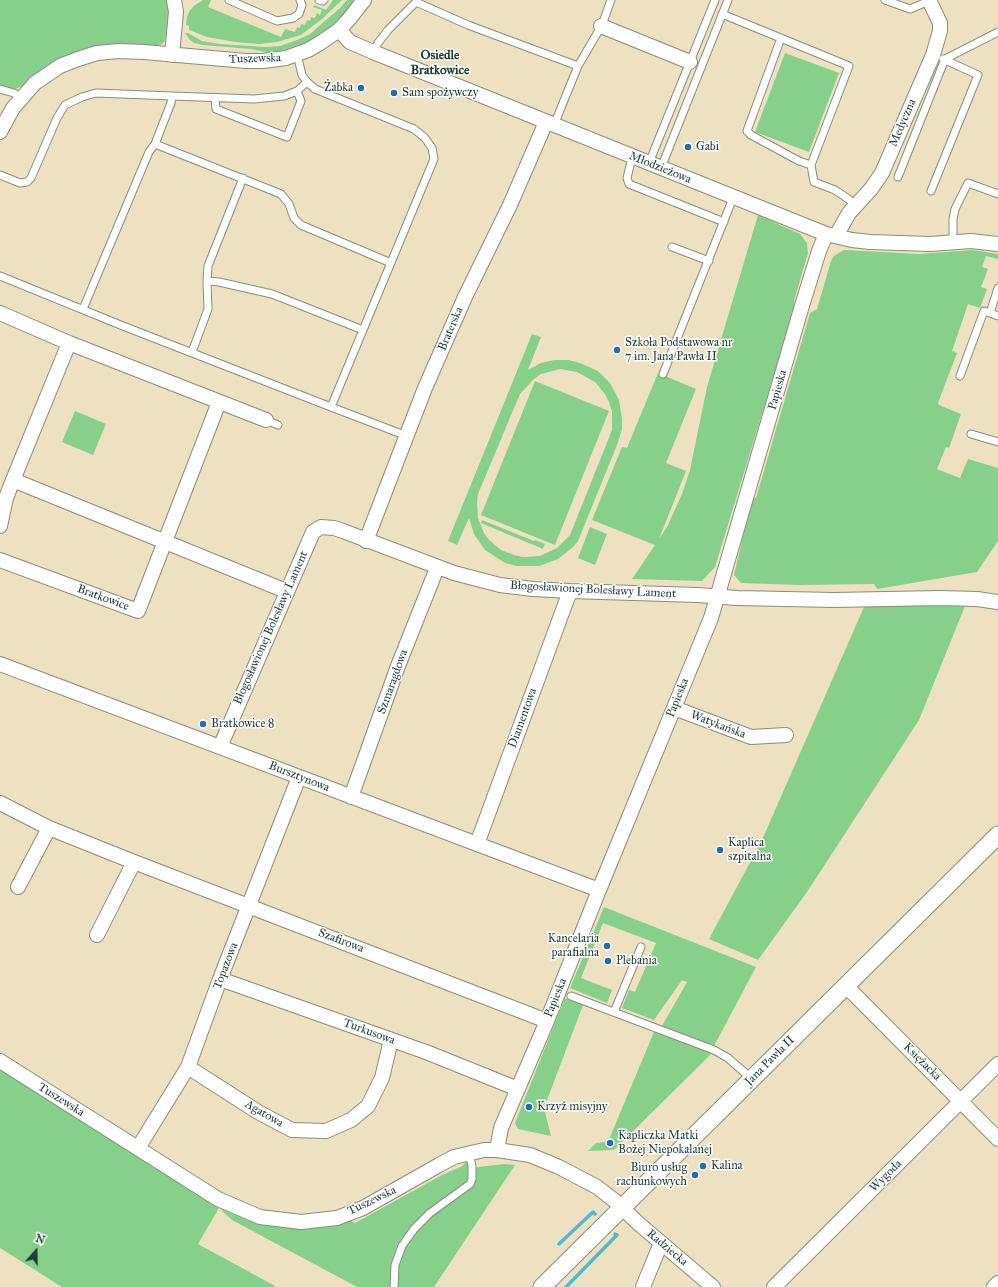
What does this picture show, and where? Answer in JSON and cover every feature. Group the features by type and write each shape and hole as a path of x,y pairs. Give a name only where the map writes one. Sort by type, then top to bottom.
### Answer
{"street":[{"path":"172,55 176,12 175,0"},
{"name":"Tuszewska","path":"0,132 20,98 35,83 53,70 89,55 119,51 252,61 273,60 297,54 320,43 339,30 364,0"},
{"name":"Medyczna","path":"831,235 875,184 882,173 939,57 940,23 929,0"},
{"path":"601,26 690,62"},
{"name":"Młodzieżowa","path":"339,30 350,42 373,52 733,198 831,235 870,242 930,244 971,241 998,244"},
{"name":"Braterska","path":"366,541 426,388 464,297 550,124"},
{"name":"Papieska","path":"497,1150 501,1128 547,1021 710,620 819,251 831,235"},
{"path":"0,313 69,343 272,423"},
{"path":"0,526 6,498 69,343"},
{"name":"Bratkowice","path":"0,560 138,611 219,402"},
{"path":"13,480 286,591"},
{"name":"Błogosławionej Bolesławy Lament","path":"220,747 312,532 321,527 334,528 437,568 500,585 570,591 718,597 834,600 940,598 977,599 998,602"},
{"name":"Szmaragdowa","path":"351,797 398,666 437,568"},
{"name":"Diamentowa","path":"477,844 570,591"},
{"name":"Bursztynowa","path":"0,664 599,890"},
{"name":"Watykańska","path":"674,708 751,737 786,735"},
{"name":"Topazowa","path":"138,1148 188,1067 220,979 299,777"},
{"name":"Szafirowa","path":"0,803 49,828 134,862 547,1021"},
{"path":"18,887 49,828"},
{"name":"Jana Pawła II","path":"542,1287 998,835"},
{"path":"97,935 134,862"},
{"name":"Turkusowa","path":"220,979 426,1052 518,1088"},
{"name":"Księżacka","path":"846,986 998,1139"},
{"name":"Agatowa","path":"188,1067 258,1112 292,1130 326,1131 351,1120 368,1106 382,1078 391,1040"},
{"name":"Tuszewska","path":"0,1061 218,1199 260,1217 301,1222 337,1218 363,1208 454,1157 484,1150 497,1150 530,1155 559,1167 597,1187 611,1219"},
{"name":"Wygoda","path":"774,1287 998,1064"},
{"name":"Radziecka","path":"611,1219 662,1243 713,1287"},
{"path":"643,1287 662,1243"},
{"path":"994,1287 998,1284"}],"lane":[{"path":"229,0 277,21 293,18 299,14 302,5 300,0"},
{"path":"319,0 324,0"},
{"path":"550,124 578,66 601,26 611,0"},
{"path":"655,166 690,62 715,0"},
{"path":"655,166 728,0"},
{"path":"885,0 910,9 929,0"},
{"path":"373,52 388,30 417,1 468,25 578,66"},
{"path":"722,14 849,66 810,165 814,182 835,190 857,205"},
{"path":"898,177 939,57 998,32"},
{"path":"781,38 747,131 751,135 799,161 810,165"},
{"path":"297,54 302,75 315,89 414,129 425,138 432,148 434,159 331,407"},
{"path":"931,191 978,75 939,57"},
{"path":"0,175 20,183 26,182 31,178 57,118 65,105 82,98 96,94 254,99 284,96 298,91 307,82"},
{"path":"0,89 14,93 20,98"},
{"path":"215,98 216,109 287,137 301,101 298,91"},
{"path":"83,309 149,152 155,144 171,103 172,96"},
{"path":"155,144 280,194 289,204 294,218 301,226 391,263"},
{"path":"632,157 627,178 629,184 724,222"},
{"path":"192,352 208,309 208,266 243,178"},
{"path":"953,242 953,219 955,209 968,183 998,194"},
{"path":"663,374 733,198"},
{"path":"672,247 709,261"},
{"path":"0,276 123,326 407,436"},
{"path":"207,281 272,294 363,330"},
{"path":"990,313 998,288"},
{"path":"960,376 984,311 998,316"},
{"path":"971,434 998,442"},
{"path":"614,1012 641,946"},
{"path":"571,996 714,1050 728,1058 752,1079"},
{"path":"394,1287 395,1265 402,1246 414,1229 430,1213 470,1184 472,1179 472,1170 469,1153"}],"green space":[{"path":"0,0 166,0 169,13 165,41 157,46 126,44 100,46 75,52 50,64 23,86 15,89 0,85"},
{"path":"203,0 211,0 208,7 281,37 285,29 295,32 297,27 300,28 301,24 305,25 307,20 310,21 311,17 315,18 317,13 320,15 322,10 313,7 314,5 326,10 333,0 342,0 322,19 301,35 277,42 259,44 235,42 207,37 189,30 189,26 186,25 190,10"},
{"path":"347,0 355,0 343,15 329,28 310,41 281,51 270,53 251,49 203,45 194,43 185,33 188,33 202,41 220,44 265,47 280,46 310,34"},
{"path":"785,53 839,73 809,152 755,132"},
{"path":"758,215 800,234 807,243 808,253 794,301 796,303 715,567 702,581 632,579 655,545 592,520 622,447 627,448 658,373 696,389 666,463 686,471 659,539 667,527 682,494 690,470 707,387"},
{"path":"844,250 919,254 973,250 998,254 998,259 986,256 982,267 988,269 981,287 987,289 980,308 968,304 952,351 957,353 938,403 939,405 961,414 949,448 946,447 937,469 960,478 968,459 998,468 998,541 977,572 877,589 874,584 799,585 741,583 734,575 752,498 756,498 810,313 817,309 831,261 834,256"},
{"path":"532,334 541,337 528,370 541,363 554,360 569,360 598,371 610,383 619,400 622,429 578,541 573,547 558,559 539,566 517,566 505,563 485,550 474,534 469,518 457,545 448,541","holes":["560,369 577,372 595,382 605,394 612,411 612,430 570,535 557,548 540,556 523,557 501,550 489,540 484,533 478,518 477,502 478,494 520,394 534,379 541,374"]},
{"path":"535,381 609,411 555,545 481,515"},
{"path":"75,411 106,424 93,455 62,442"},
{"path":"482,520 545,544 543,549 481,523"},
{"path":"590,527 607,534 595,565 578,558"},
{"path":"925,604 965,606 919,720 807,892 758,960 709,939 762,840 864,607"},
{"path":"604,907 756,967 714,1046 662,1026 687,982 682,980 654,1020 622,1008 629,990 635,992 656,943 603,923 581,978 612,990 607,1003 570,988"},
{"path":"565,998 583,1005 544,1108 551,1136 518,1129 515,1123"},
{"path":"654,1032 712,1053 614,1150 588,1151 596,1143 604,1142 610,1137"},
{"path":"0,1069 219,1208 198,1244 275,1286 62,1287 0,1248"},
{"path":"467,1161 470,1168 504,1164 515,1165 434,1287 357,1287 232,1220 220,1209 247,1220 273,1226 300,1229 328,1227 349,1220 355,1223 442,1175 462,1166"}],"waterway":[{"path":"559,1244 593,1212 595,1214"},
{"path":"566,1287 617,1235 615,1234"}],"place":[{"name":"Żabka","path":"361,88"},
{"name":"Sam spożywczy","path":"394,93"},
{"name":"Gabi","path":"688,147"},
{"name":"Szkoła Podstawowa nr 7 im. Jana Pawła II","path":"617,350"},
{"name":"Bratkowice 8","path":"203,724"},
{"name":"Kaplica szpitalna","path":"720,850"},
{"name":"Kancelaria parafialna","path":"607,946"},
{"name":"Plebania","path":"608,961"},
{"name":"Krzyż misyjny","path":"529,1107"},
{"name":"Kapliczka Matki Bożej Niepokalanej","path":"610,1143"},
{"name":"Kalina","path":"703,1166"},
{"name":"Biuro usług rachunkowych","path":"695,1175"}],"district":[{"name":"Osiedle Bratkowice","path":"440,64"}]}
